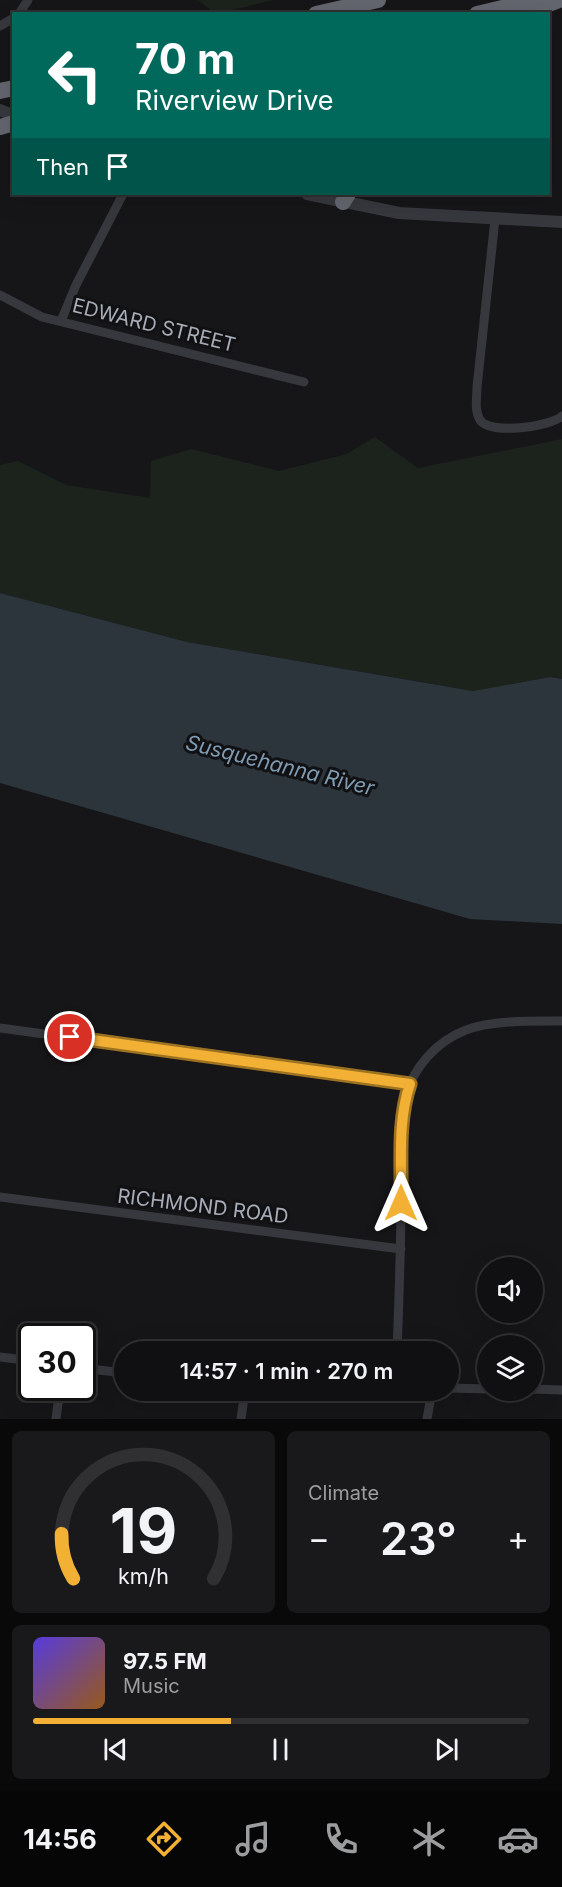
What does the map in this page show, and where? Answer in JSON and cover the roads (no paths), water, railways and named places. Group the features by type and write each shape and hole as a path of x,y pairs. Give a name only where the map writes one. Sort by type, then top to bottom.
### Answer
{"highway":[{"path":"325,12 378,0"},
{"path":"485,12 536,0"},
{"path":"529,12 559,0"}],"street":[{"path":"61,321 76,285 122,195"},
{"path":"316,195 345,198 399,213 562,222"},
{"path":"495,219 476,410 481,421 488,426 512,428 550,423 562,416"},
{"name":"EDWARD STREET","path":"0,295 42,317 304,382"},
{"path":"397,1341 402,1132 405,1098 410,1084 429,1054 438,1046 466,1030 483,1026 562,1021"},
{"path":"0,1028 410,1084"},
{"name":"RICHMOND ROAD","path":"0,1197 401,1250"},
{"path":"0,1357 18,1359"},
{"path":"96,1370 114,1372"},
{"path":"459,1388 477,1389"},
{"path":"543,1389 562,1390"},
{"path":"56,1419 58,1401"},
{"path":"241,1419 243,1401"},
{"path":"427,1419 430,1401"}],"water":[{"name":"Susquehanna River","path":"0,593 187,642 473,691 550,677 562,679 562,924 470,919 0,783"}]}
